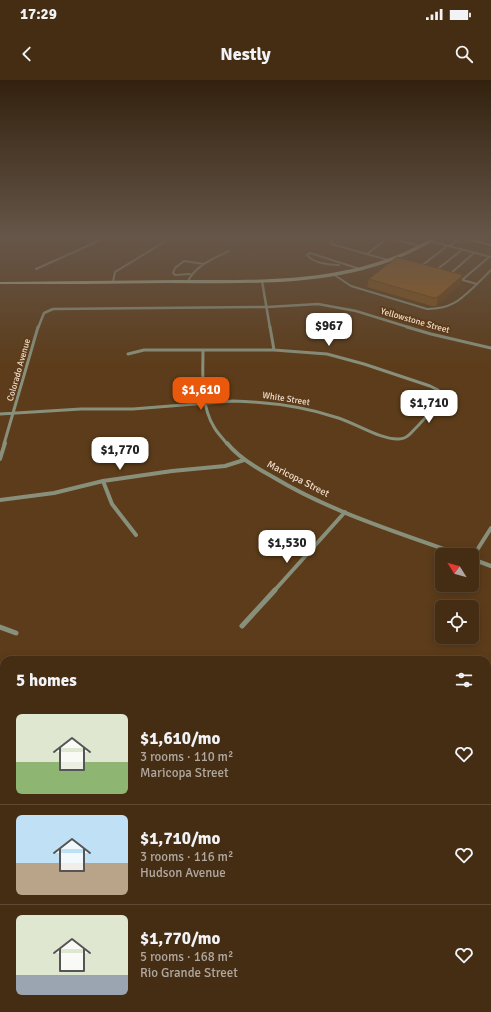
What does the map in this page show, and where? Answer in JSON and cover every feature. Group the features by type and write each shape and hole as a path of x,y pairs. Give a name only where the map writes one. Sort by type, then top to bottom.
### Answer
{"main road":[{"path":"0,283 288,279"}],"street":[{"path":"128,354 144,350 274,350 262,281"},
{"name":"Yellowstone Street","path":"48,311 61,309 267,307 318,304 338,306 431,334 491,348"},
{"name":"Colorado Avenue","path":"0,459 41,318 48,311"},
{"name":"Maricopa Street","path":"203,350 203,390 205,404 210,419 220,436 244,460 283,484 345,512 442,548"},
{"name":"White Street","path":"0,414 81,409 133,409 250,402 303,408 337,417 381,435 398,440 409,435 440,400 440,393 430,386 344,358 309,352 274,350"},
{"path":"0,500 172,471 211,468 244,460"},
{"path":"103,482 108,499 114,510 136,535"},
{"path":"242,626 345,512"},
{"path":"478,548 491,528"},
{"path":"479,561 491,566"},
{"path":"0,627 16,633"}],"lane":[{"path":"341,279 351,286 427,309 437,310 451,307 481,279"},
{"path":"462,280 476,284"}],"building":[{"path":"371,279 458,279 438,297 434,298"}]}
